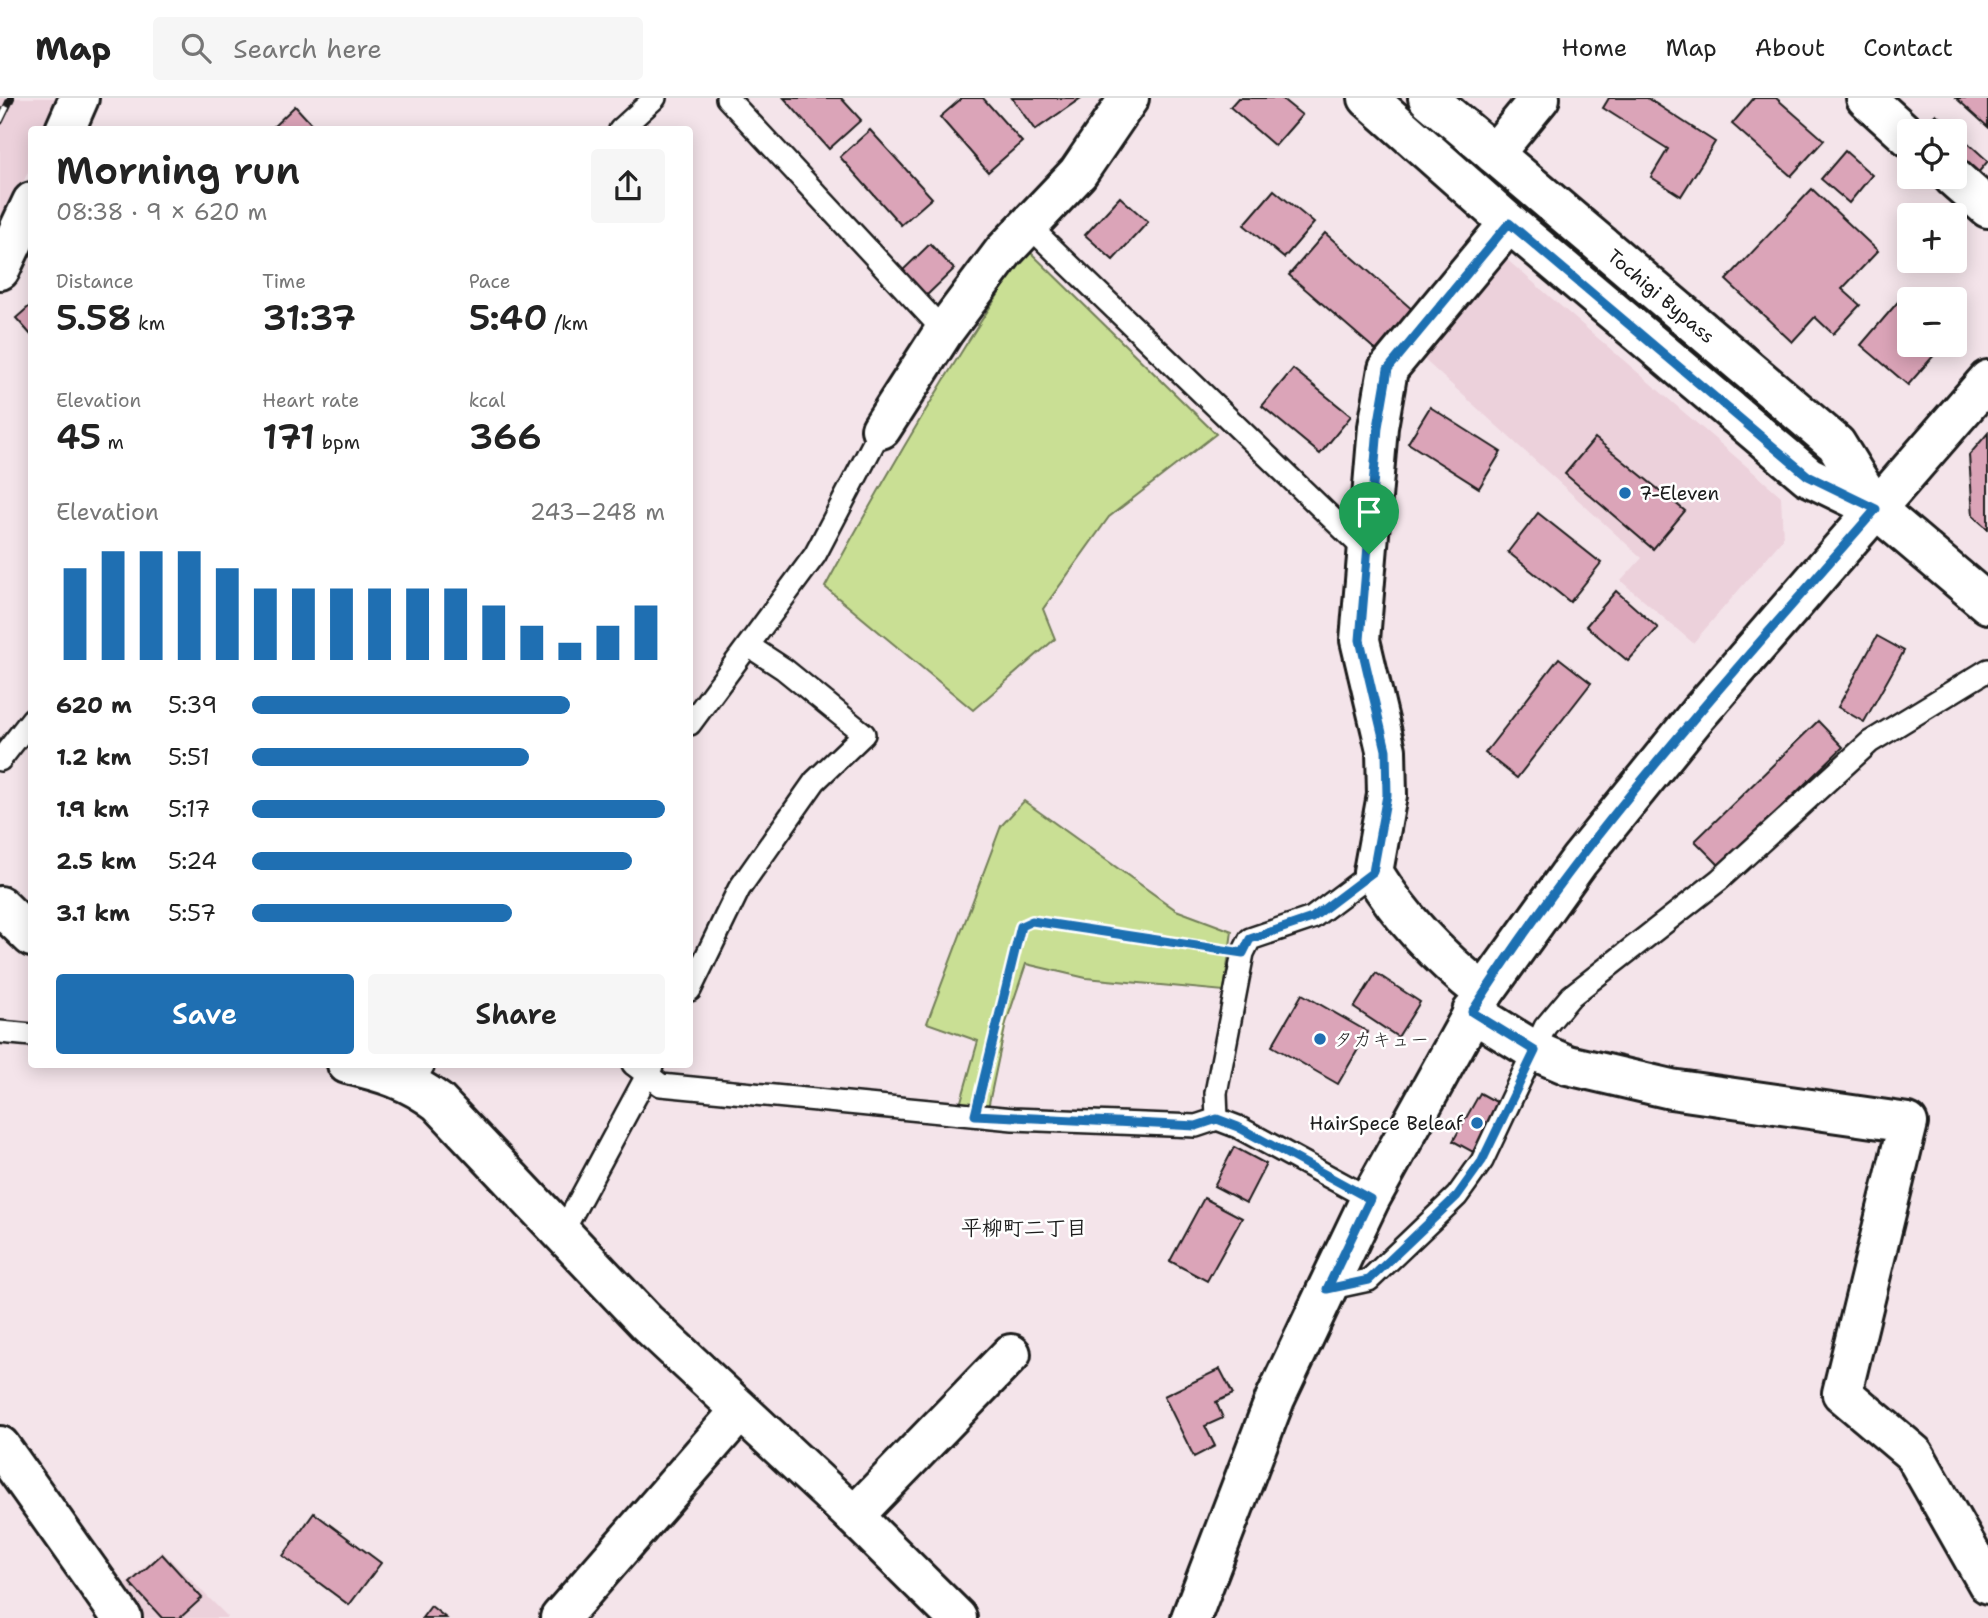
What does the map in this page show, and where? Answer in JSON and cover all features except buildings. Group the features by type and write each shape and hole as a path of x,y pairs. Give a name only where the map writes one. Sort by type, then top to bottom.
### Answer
{"street":[{"path":"67,126 79,98"},
{"path":"881,429 944,331 1004,251 1078,173 1129,98"},
{"name":"Tochigi Bypass","path":"1368,98 1509,223 1808,476 1876,509 1988,604"},
{"name":"Tochigi Bypass","path":"1428,98 1836,444 1876,509"},
{"path":"1494,154 1541,98"},
{"path":"1967,189 1988,208"},
{"path":"0,270 28,210"},
{"path":"1509,223 1388,369 1378,427 1360,640 1386,750 1387,795 1373,872 1389,898 1457,972 1478,1002 1535,1051 1568,1065 1671,1089 1908,1123 1842,1392 1914,1454 1988,1584"},
{"path":"1191,1618 1275,1399 1370,1199 1478,1002 1579,861 1656,767 1988,380"},
{"path":"0,906 28,933"},
{"path":"364,1068 393,1075 419,1074 559,1231 646,1322 854,1516 957,1618"},
{"path":"854,1516 1012,1354"},
{"path":"560,1618 740,1410"},
{"path":"0,1446 122,1618"}],"lane":[{"path":"624,126 655,98"},
{"path":"727,98 944,331"},
{"path":"1028,225 1369,554"},
{"path":"693,720 815,555 881,429"},
{"path":"693,984 739,889 815,781 864,734 749,646"},
{"path":"1327,1289 1369,1280 1457,1196 1482,1161 1545,1027 1571,996 1719,880 1849,758 1870,742 1988,670"},
{"path":"0,760 28,724"},
{"path":"1217,1119 1216,1093 1243,953 1250,939 1312,918 1373,872"},
{"path":"0,1032 28,1035"},
{"path":"559,1231 569,1220 644,1068 661,1085 975,1115 1196,1126 1217,1119 1238,1127 1370,1199"}],"path":[{"path":"975,1115 1021,926 1032,921 1243,953"}],"shaded area":[{"path":"0,98 65,98 51,126 28,126 28,172 0,229"},
{"path":"1498,252 1781,496 1783,539 1693,643 1621,581 1642,558 1418,354"},
{"path":"162,1551 227,1618 141,1618 121,1588"}],"green space":[{"path":"1028,250 1216,434 1109,517 1043,609 1055,639 973,710 825,587 922,416"},
{"path":"1024,801 1176,910 1232,931 1224,991 1086,978 1026,964 1006,1023 988,1108 960,1105 978,1041 927,1023 1001,826"}],"railway":[{"path":"0,121 11,98"}],"place":[{"name":"7-Eleven","path":"1625,493"},
{"name":"タカキュー","path":"1320,1039"},
{"name":"HairSpece Beleaf","path":"1477,1123"}],"district":[{"name":"平柳町二丁目","path":"1024,1228"}],"route":[{"path":"1509,223 1808,476 1876,509 1698,714 1579,861 1472,1012 1535,1051 1482,1161 1457,1196 1386,1267 1369,1280 1327,1289 1370,1199 1238,1127 1217,1119 1196,1126 1013,1119 975,1115 1021,926 1032,921 1243,953 1250,939 1312,918 1360,878 1373,872 1387,795 1386,750 1360,640 1369,554 1378,427 1388,369 1509,223"}]}
